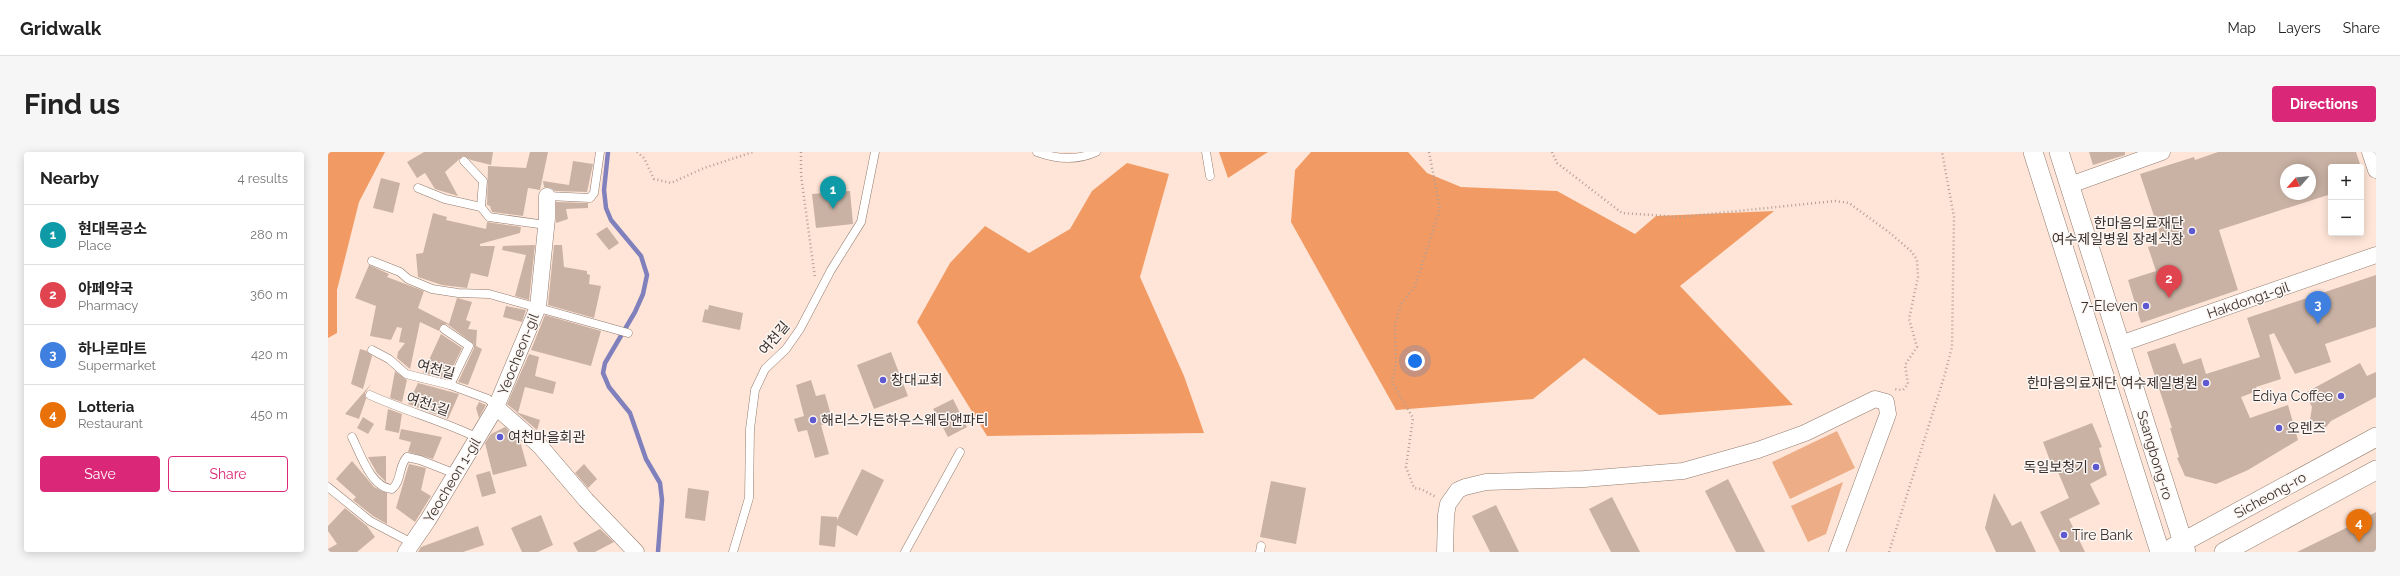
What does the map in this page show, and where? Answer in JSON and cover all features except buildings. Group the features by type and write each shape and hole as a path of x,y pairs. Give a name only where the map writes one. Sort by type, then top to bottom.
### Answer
{"street":[{"name":"Ssangbong-ro","path":"2033,152 2160,552"},
{"name":"Ssangbong-ro","path":"2059,152 2184,547"},
{"path":"2070,185 2162,152"},
{"path":"2370,152 2376,170"},
{"name":"Yeocheon-gil","path":"547,196 546,225 538,307 496,406 540,446 586,500 636,552"},
{"name":"Hakdong1-gil","path":"2120,344 2376,255"},
{"path":"1445,552 1445,521 1448,504 1458,490 1478,482 1584,479 1682,471 1758,450 1805,433 1881,401 1888,414 1837,552"},
{"name":"Yeocheon 1-gil","path":"409,548 456,474 496,406"},
{"name":"Sicheong-ro","path":"2163,552 2184,547 2376,437"},
{"name":"Sicheong-ro","path":"2224,552 2376,470"}],"lane":[{"path":"547,196 590,198 594,193 600,152"},
{"name":"여천길","path":"733,552 749,498 750,429 755,390 765,369 786,349 800,329 818,294 861,222 875,152"},
{"path":"1037,152 1049,156 1067,158 1084,156 1096,152"},
{"path":"1206,152 1210,176"},
{"path":"464,161 483,181 481,208"},
{"path":"418,188 445,200 481,208 489,217 546,225"},
{"path":"372,260 400,272 408,279 432,289 458,293 489,294 628,333"},
{"path":"444,329 468,346 450,385"},
{"name":"여천길","path":"372,350 389,359 406,374 450,385 488,399 496,406"},
{"name":"여천1길","path":"370,395 395,406 450,425 478,438"},
{"path":"352,437 372,476 388,489 392,489 398,484 404,460 407,457 420,460 456,474"},
{"path":"905,552 960,452"},
{"path":"328,487 370,521 409,548"}],"path":[{"path":"638,152 644,158 654,179 670,183 704,168 753,152"},
{"path":"801,152 801,175 812,265 818,294"},
{"path":"1429,152 1440,209 1415,286 1401,304 1395,326 1396,364 1392,382 1414,418 1406,467 1414,488 1421,489 1448,504"},
{"path":"1552,152 1557,163 1622,213 1680,217 1835,201 1849,204 1890,233 1912,252 1917,260 1918,277 1909,319 1917,347 1905,365 1908,384 1903,390 1888,388 1881,401"},
{"path":"1890,552 1952,347 1954,218 1942,152"}],"shaded area":[{"path":"328,152 385,152 359,202 337,290 337,333 328,338"},
{"path":"1219,152 1268,152 1228,178"},
{"path":"1311,152 1408,152 1427,173 1461,187 1557,191 1635,234 1656,216 1774,211 1680,286 1793,405 1659,415 1584,358 1533,399 1396,410 1291,222 1295,170"},
{"path":"1127,163 1169,174 1140,277 1184,376 1204,433 987,436 917,322 950,263 985,226 1029,253 1070,229 1092,191"},
{"path":"1837,431 1855,468 1790,499 1772,462"},
{"path":"1843,482 1826,534 1808,542 1791,506"}],"waterway":[{"path":"608,152 604,190 606,208 611,220 641,256 647,275 643,294 635,312 605,363 603,373 609,387 630,413 646,459 660,483 662,500 658,552"}],"place":[{"name":"현대목공소","path":"833,209"},
{"name":"한마음의료재단 여수제일병원 장례식장","path":"2192,231"},
{"name":"아페약국","path":"2169,298"},
{"name":"7-Eleven","path":"2146,306"},
{"name":"하나로마트","path":"2318,324"},
{"name":"창대교회","path":"883,380"},
{"name":"한마음의료재단 여수제일병원","path":"2206,383"},
{"name":"Ediya Coffee","path":"2341,396"},
{"name":"해리스가든하우스웨딩앤파티","path":"813,420"},
{"name":"오렌즈","path":"2279,428"},
{"name":"여천마을회관","path":"500,437"},
{"name":"독일보청기","path":"2096,467"},
{"name":"Tire Bank","path":"2064,535"},
{"name":"Lotteria","path":"2359,542"}]}
